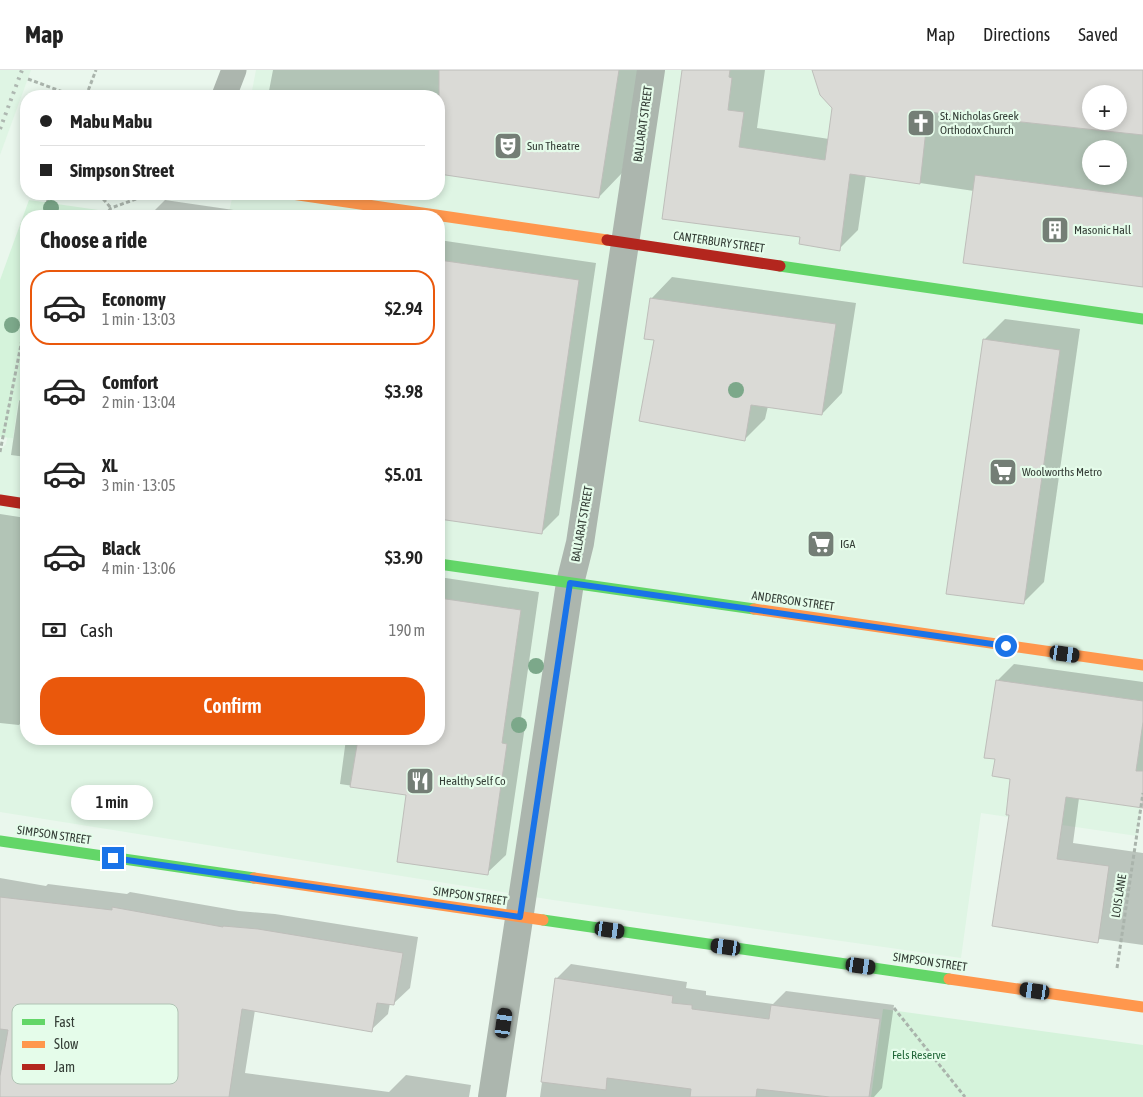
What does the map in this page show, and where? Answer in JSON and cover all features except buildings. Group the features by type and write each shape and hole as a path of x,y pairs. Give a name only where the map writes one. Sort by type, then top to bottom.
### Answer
{"street":[{"name":"BALLARAT STREET","path":"492,1097 570,583 579,550 651,70"},
{"name":"CANTERBURY STREET","path":"334,200 403,210"},
{"name":"CANTERBURY STREET","path":"445,216 1143,319"},
{"path":"0,500 20,503"},
{"name":"ANDERSON STREET","path":"445,565 1143,665"},
{"name":"SIMPSON STREET","path":"0,841 1143,1007"}],"lane":[{"path":"226,90 234,70"}],"path":[{"path":"88,90 96,70"},
{"path":"28,79 58,90"},
{"path":"104,200 111,208 133,200"},
{"path":"0,452 20,355"},
{"name":"LOIS LANE","path":"1112,1002 1143,793"},
{"path":"890,1004 907,1021 965,1097"}],"shaded area":[{"path":"0,70 31,70 24,90 20,90 20,100 0,155"},
{"path":"256,70 1143,70 1143,797 1137,836 981,813 961,958 553,900 0,812 0,451 6,444 15,397 20,398 20,745 445,745 445,210 229,210 232,200 445,200 445,90 252,90"}],"green space":[{"path":"29,200 98,210 25,210"},
{"path":"20,225 20,401 18,401 13,438 0,437 0,280"},
{"name":"Fels Reserve","path":"883,1009 1143,1045 1143,1097 871,1097"}],"railway":[{"path":"0,129 22,70"}],"traffic: fast":[{"path":"780,266 1143,319"},
{"path":"445,565 754,609"},
{"path":"0,841 254,878"},
{"path":"543,920 949,979"}],"traffic: slow":[{"path":"333,200 402,210"},
{"path":"445,216 607,240"},
{"path":"754,609 1143,665"},
{"path":"254,878 543,920"},
{"path":"949,979 1143,1007"}],"traffic: jam":[{"path":"607,240 780,266"},
{"path":"0,500 20,503"}],"place":[{"name":"St. Nicholas Greek Orthodox Church","path":"921,123"},
{"name":"Sun Theatre","path":"508,146"},
{"name":"Masonic Hall","path":"1055,230"},
{"name":"Woolworths Metro","path":"1003,472"},
{"name":"IGA","path":"821,544"},
{"name":"Healthy Self Co","path":"420,781"}],"route":[{"path":"113,858 520,917 570,583 1006,646"}]}
